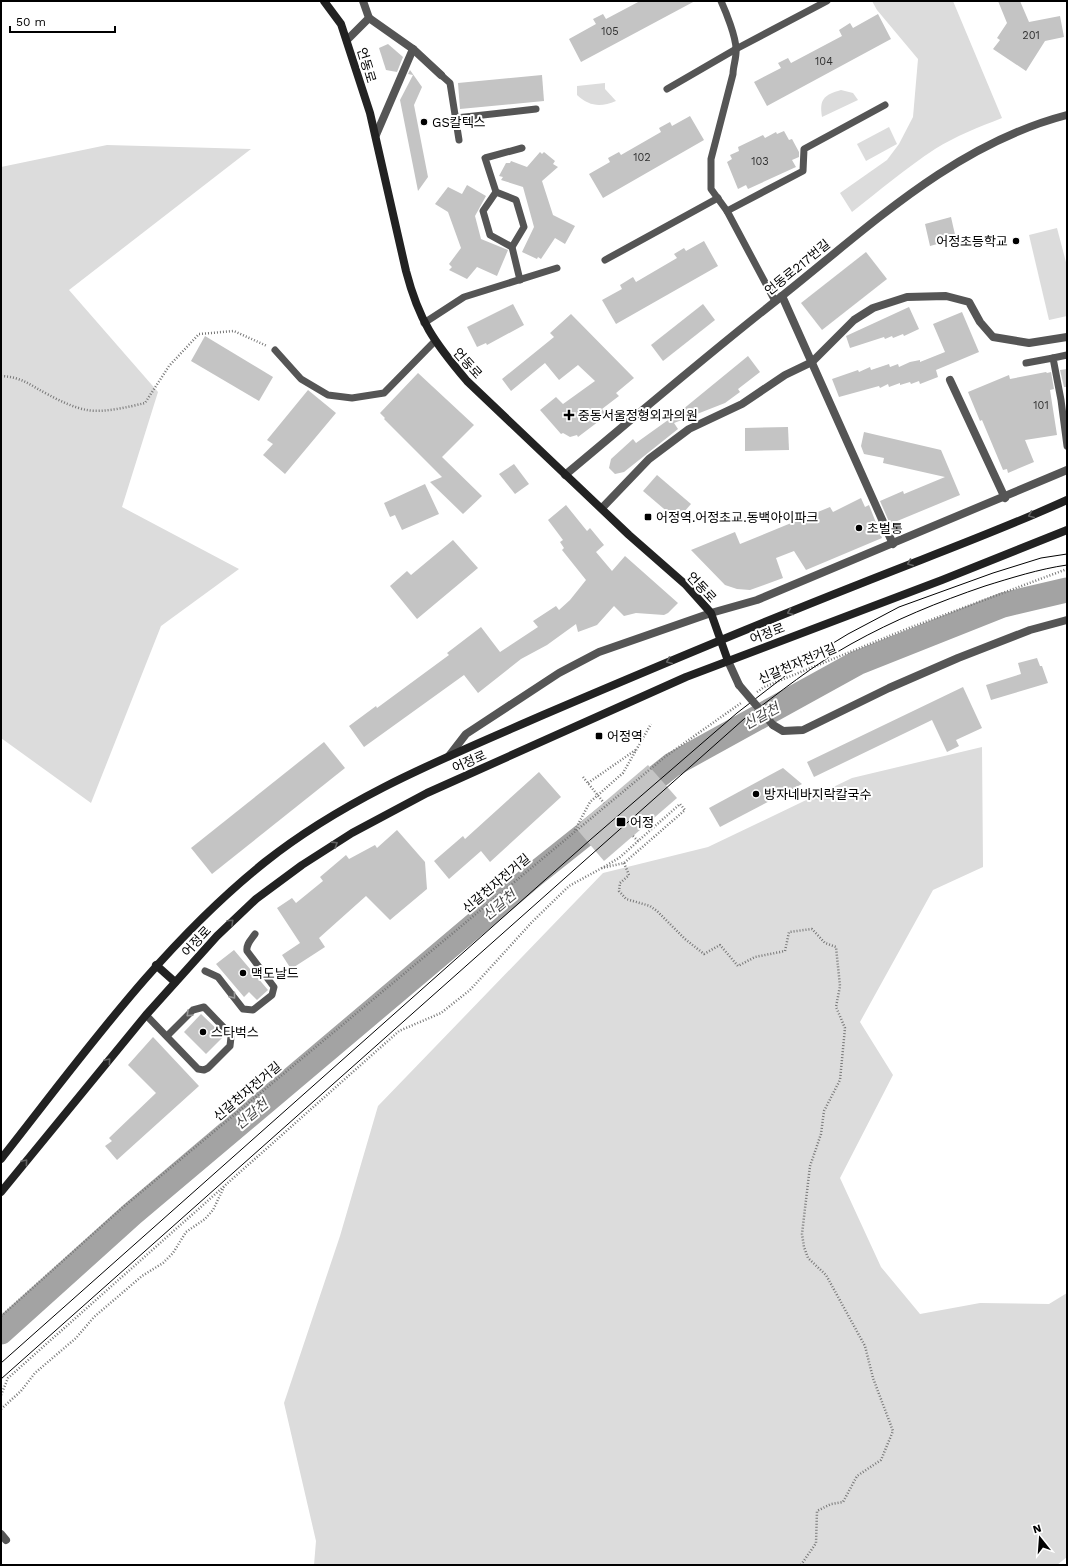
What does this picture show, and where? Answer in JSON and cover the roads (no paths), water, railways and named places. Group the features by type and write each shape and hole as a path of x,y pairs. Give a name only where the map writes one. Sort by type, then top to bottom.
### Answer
{"main road":[{"name":"언동로","path":"324,1 342,24 376,135 412,294 424,322 435,341 467,381 565,474 686,585 711,613 728,661"},
{"name":"어정로","path":"1,1159 156,965 200,918 266,861 332,815 401,778 449,756 721,639 1067,500"},
{"name":"어정로","path":"1,1192 146,1015 216,936 256,899 302,865 352,834 427,793 686,677 942,580 1067,530"},
{"path":"156,965 175,982"}],"street":[{"path":"363,1 369,18 413,49 441,74"},
{"path":"347,40 369,18"},
{"path":"376,135 413,49"},
{"name":"언동로217번길","path":"565,474 775,301 900,201 943,171 988,145 1036,125 1067,115"},
{"path":"782,296 893,544"},
{"path":"602,508 649,459 689,429 742,404 785,375 812,362 854,320 873,308 907,296 946,296 969,302 980,322 993,337 1029,343 1067,337"},
{"path":"950,380 1005,498"},
{"path":"449,756 466,734 559,673 598,652 711,613 756,600 1005,498 1067,470"},
{"path":"728,661 739,685 773,725 782,731 803,730 889,688 958,658 1030,630 1067,620"}],"lane":[{"path":"721,1 727,13 736,49 733,62 733,74 710,159 711,189 727,211 775,301"},
{"path":"667,89 736,49 827,1"},
{"path":"441,74 450,83 459,140"},
{"path":"727,211 803,171 804,149 885,105"},
{"path":"456,118 536,109"},
{"path":"496,192 485,158 522,148"},
{"path":"496,192 516,200 524,227 512,247 520,280"},
{"path":"496,192 483,211 490,234 512,247"},
{"path":"605,260 718,198"},
{"path":"424,322 464,297 557,268"},
{"path":"275,350 301,380 328,394 352,398 384,393 435,341"},
{"path":"1026,363 1067,355"},
{"path":"1053,358 1064,400 1067,446"},
{"path":"205,971 218,977 243,1009 253,1010 272,995 274,987 248,951 247,947 249,942 255,934"},
{"path":"146,1015 198,1069 204,1070 208,1068 230,1046 231,1042 229,1033 204,1007 194,1010 167,1036"}],"waterway":[{"name":"신갈천","path":"1,1332 132,1214 535,874 672,765 857,663 1003,605 1067,590"}],"tram line":[{"path":"1,1363 590,840 737,713 807,659 848,634 899,607 993,573 1041,558 1067,554"},
{"path":"1,1379 744,719 823,661 883,627 950,598 985,586 1036,571 1067,565"}],"place":[{"name":"GS칼텍스","path":"424,122"},
{"name":"어정초등학교","path":"1016,241"},
{"name":"중동서울정형외과의원","path":"569,415"},
{"name":"어정역.어정초교.동백아이파크","path":"648,517"},
{"name":"초벌통","path":"859,528"},
{"name":"어정역","path":"599,736"},
{"name":"방자네바지락칼국수","path":"756,794"},
{"name":"어정","path":"621,822"},
{"name":"맥도날드","path":"243,973"},
{"name":"스타벅스","path":"203,1032"}]}
